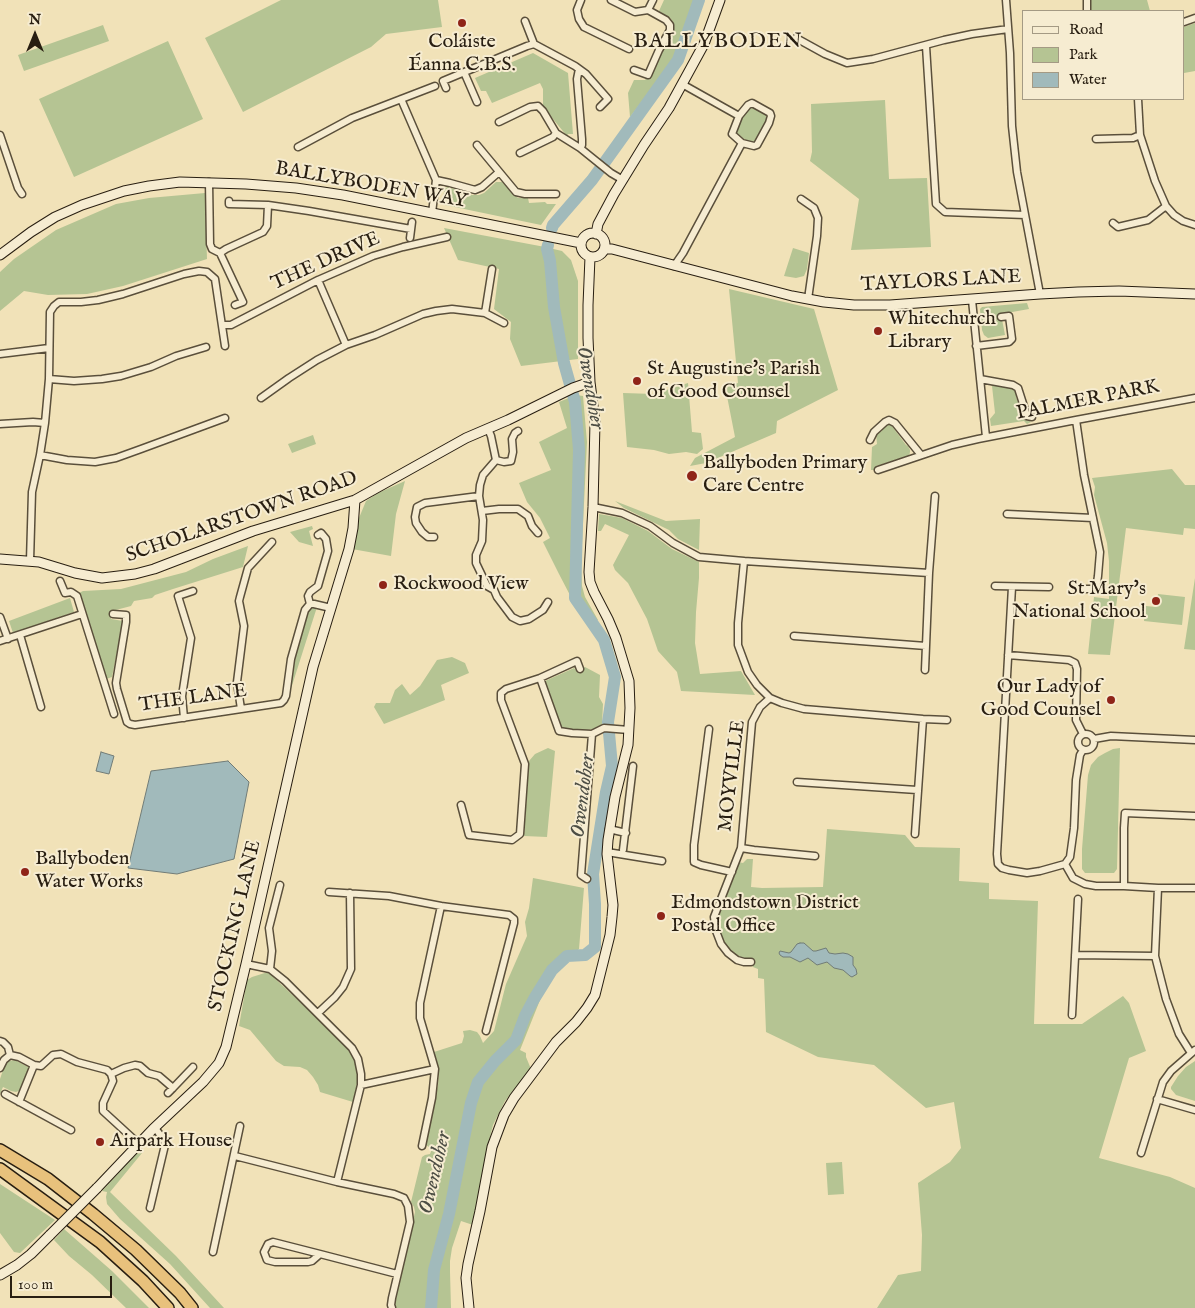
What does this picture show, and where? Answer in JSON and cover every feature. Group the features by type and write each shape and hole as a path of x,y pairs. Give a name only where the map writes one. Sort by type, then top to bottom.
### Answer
{"highway":[{"path":"0,1150 48,1179 136,1250 180,1293 192,1308"},
{"path":"0,1169 100,1242 143,1281 168,1308"}],"main road":[{"path":"596,234 598,224 623,180 644,145 670,108 704,44 720,0"},
{"name":"BALLYBODEN WAY","path":"0,255 55,217 82,205 124,191 180,182 246,184 342,195 582,243"},
{"path":"596,234 604,240 605,249 600,256 590,257 584,253 582,243 588,235 596,234"},
{"name":"TAYLORS LANE","path":"605,249 612,249 808,299 854,305 890,305 1040,294 1119,292 1195,294"},
{"path":"469,1308 466,1278 468,1264 492,1147 504,1115 514,1098 538,1064 587,1008 595,994 612,917 613,905 607,852 609,829 628,745 629,681 616,638 590,582 589,565 593,507 595,422 590,382 588,305 590,257"},
{"name":"SCHOLARSTOWN ROAD","path":"0,559 30,561 102,578 135,574 154,569 253,532 356,500 450,446 590,382"},
{"name":"STOCKING LANE","path":"0,1275 31,1254 154,1128 203,1082 219,1062 226,1047 313,667 349,549 356,500"}],"street":[{"path":"581,0 577,10 579,19 584,27 629,49"},
{"path":"611,0 636,12 648,10 666,20 670,25 670,30 648,74 634,70"},
{"path":"648,10 653,0"},
{"path":"1006,0 1012,126 1017,172 1040,294"},
{"path":"526,21 534,44 586,74 608,99 600,106"},
{"path":"796,38 825,54 847,63 873,59 972,34 1008,29"},
{"path":"446,88 443,81 534,44"},
{"path":"926,46 936,204 945,212 1025,215"},
{"path":"579,69 577,79 582,139 580,148"},
{"path":"464,72 477,102"},
{"path":"682,84 739,116"},
{"path":"298,147 352,118 435,86"},
{"path":"401,99 436,180 432,213"},
{"path":"1138,100 1140,135 1155,181 1166,206 1183,222 1195,225"},
{"path":"752,103 770,113 769,124 757,145 742,143 732,134 739,116 752,103"},
{"path":"499,122 538,106 544,111 556,133 580,148 611,173 623,180"},
{"path":"520,153 556,133"},
{"path":"0,134 18,188 22,194"},
{"path":"1096,139 1133,138 1140,135"},
{"path":"674,266 683,253 742,143"},
{"path":"477,145 516,192 525,194 556,194"},
{"path":"436,180 475,190 482,187 499,172"},
{"path":"209,182 210,244 212,249 220,253 243,302 235,305"},
{"path":"801,199 814,208 818,218 808,299"},
{"path":"229,201 229,204 268,205 411,229"},
{"path":"220,253 263,232 267,226 268,205"},
{"path":"1113,223 1118,227 1148,220 1166,206"},
{"path":"410,238 412,222"},
{"name":"THE DRIVE","path":"222,325 231,325 318,280 372,256 447,237"},
{"path":"485,313 492,269"},
{"path":"30,561 32,492 45,423 50,379 50,312 54,306 60,302 98,300 199,270 208,272 215,279 225,346"},
{"path":"318,280 346,345"},
{"path":"972,300 986,437"},
{"path":"261,398 316,360 346,345 375,335 423,314 436,310 452,309 485,313 504,322"},
{"path":"976,346 1009,342 1012,339 1009,316 1001,317"},
{"path":"50,379 74,381 121,376 206,347"},
{"path":"0,354 50,348"},
{"name":"PALMER PARK","path":"980,379 1013,385 1018,388 1027,416 1032,417"},
{"name":"PALMER PARK","path":"878,470 952,445 986,437 1195,398"},
{"path":"40,455 67,460 95,462 116,458 225,418"},
{"path":"870,440 874,432 889,420 896,423 921,455"},
{"path":"1076,420 1084,475 1100,552 1096,589 1080,589"},
{"path":"0,424 45,423"},
{"path":"488,428 496,460"},
{"path":"496,460 511,461 513,452 512,439 518,431"},
{"path":"496,460 483,475 479,496 483,520 482,541 476,555 476,563 488,586 494,590 497,598 512,617 520,620 529,619 543,610 548,602"},
{"path":"434,537 428,537 416,523 415,517 418,507 425,503 479,496"},
{"path":"925,670 929,573 935,496"},
{"path":"593,507 622,513 650,526 673,543 699,556 744,561 929,573"},
{"path":"482,511 518,509 528,516 532,526 538,533"},
{"path":"1007,514 1093,518"},
{"name":"THE LANE","path":"113,614 126,615 116,683 127,722 130,724 135,725 279,704 286,696 291,659 305,610 310,604 308,596 318,586 328,551 326,539 321,533 318,535"},
{"path":"241,709 237,682 244,626 239,602 248,568 272,542"},
{"path":"744,561 738,623 738,646 748,672 757,685 770,698 804,709 947,720"},
{"path":"60,581 65,593 71,592 76,595 114,714"},
{"path":"995,586 1049,587"},
{"path":"1012,587 998,846 998,864 1002,868 1040,872 1065,864 1070,857 1074,828 1076,780 1080,755 1083,750"},
{"path":"184,718 182,696 191,638 178,596 193,591"},
{"path":"310,604 331,608"},
{"path":"0,641 82,614"},
{"path":"0,617 8,639"},
{"path":"20,635 41,707"},
{"path":"794,636 926,646"},
{"path":"1008,656 1069,660 1075,663 1077,669 1076,720 1083,734"},
{"path":"461,805 469,835 512,840 520,834 525,764 501,700 501,693 506,689 540,678 577,661 580,669"},
{"path":"540,678 559,731 592,734 604,728 629,730"},
{"path":"106,692 117,690"},
{"name":"MOYVILLE","path":"770,698 760,707 752,722 741,848 815,856"},
{"path":"915,834 923,719"},
{"path":"710,729 694,845 694,862 732,872"},
{"path":"587,879 581,875 592,734"},
{"path":"1083,734 1088,734 1094,739"},
{"path":"1083,734 1078,741 1079,746 1083,750"},
{"path":"1094,739 1110,736 1195,740"},
{"path":"1083,750 1091,749 1094,739"},
{"path":"623,850 633,766"},
{"path":"797,782 917,790"},
{"path":"1124,886 1124,828 1126,813 1195,816"},
{"path":"609,829 626,832"},
{"path":"741,848 714,917 716,931 721,944 728,953 737,960 751,962"},
{"path":"607,852 662,861"},
{"path":"1065,864 1073,878 1085,884 1096,886 1194,888"},
{"path":"270,969 272,950 268,928 280,884"},
{"path":"1141,1153 1163,1082 1171,1070 1193,1052 1180,1034 1166,999 1155,956 1158,888"},
{"path":"329,892 389,896 509,916 514,919 486,1031"},
{"path":"318,1013 343,987 351,968 350,893"},
{"path":"1072,1015 1078,899"},
{"path":"422,1146 432,1098 435,1069 420,1018 420,1003 441,906"},
{"path":"1075,955 1155,956"},
{"path":"246,964 270,969 285,981 352,1048 358,1059 361,1085 337,1182"},
{"path":"0,1041 8,1047 10,1055"},
{"path":"10,1055 41,1066 53,1055 61,1054 77,1062 107,1070 111,1074 112,1081 103,1103 103,1111 139,1144"},
{"path":"0,1068 4,1060 10,1055"},
{"path":"19,1102 34,1065"},
{"path":"111,1074 136,1065 140,1066 148,1073 159,1076 170,1090 193,1067"},
{"path":"361,1085 435,1069"},
{"path":"5,1094 71,1130"},
{"path":"1157,1099 1195,1110"},
{"path":"213,1252 240,1126"},
{"path":"150,1208 165,1145 164,1140 154,1128"},
{"path":"234,1156 404,1198 408,1206 410,1222 397,1274 392,1308"},
{"path":"320,1254 308,1262 275,1262 267,1260 264,1252 268,1244 273,1242 320,1254 397,1274"}],"green space":[{"path":"281,0 438,0 442,27 386,34 371,47 243,112 205,38"},
{"path":"664,0 701,0 682,49 630,117 628,93 634,80 645,80 674,25 671,19 659,11"},
{"path":"1090,0 1147,0 1150,10 1091,10"},
{"path":"1195,23 1195,71 1185,73 1185,27"},
{"path":"103,25 109,41 24,71 18,55"},
{"path":"168,41 203,119 74,177 39,99"},
{"path":"533,53 568,73 573,134 568,134 567,136 543,107 543,89 540,83 492,103 486,91 481,91 475,78"},
{"path":"885,100 889,179 927,178 931,247 851,250 859,199 810,161 812,152 811,104"},
{"path":"752,106 766,115 766,122 756,141 751,143 737,133 738,125 745,111"},
{"path":"496,182 502,182 518,198 528,198 529,203 545,202 547,204 556,204 541,225 445,205 442,200 445,188 448,187 472,195 479,195"},
{"path":"205,193 207,259 123,286 87,294 48,295 24,291 0,311 0,272 14,259 56,230 116,204 149,198"},
{"path":"444,228 562,251 571,260 578,281 578,359 521,366 510,339 511,322 494,309 499,269 458,260"},
{"path":"793,248 809,253 804,276 796,278 784,276"},
{"path":"729,289 814,309 838,390 777,421 776,433 706,463 690,466 695,458 735,437 725,386 738,383"},
{"path":"1027,303 1029,309 1001,314 1005,335 988,338 984,335 980,309 982,307"},
{"path":"688,383 692,432 701,433 703,449 697,454 686,452 669,454 627,447 623,393 654,394"},
{"path":"987,383 1014,388 1018,393 1016,397 1024,417 1031,422 1027,424 1024,421 991,426 990,419 995,413 992,386"},
{"path":"576,395 583,396 587,442 581,565 582,586 585,597 598,620 589,624 572,599 543,542 550,538 540,518 527,502 519,483 551,470 539,442 567,428 559,402"},
{"path":"887,423 893,424 892,426 908,446 910,450 909,456 901,461 898,459 876,466 874,470 871,470 872,447 877,444 876,434 882,431 883,426"},
{"path":"313,435 316,444 292,453 288,444"},
{"path":"1172,469 1185,485 1195,485 1195,529 1184,528 1183,535 1126,528 1110,655 1088,654 1094,597 1109,599 1107,543 1094,495 1095,487 1092,478"},
{"path":"405,481 396,514 391,556 352,549 359,518 366,501 378,493"},
{"path":"615,501 666,521 700,519 699,550 678,539 669,530 624,508"},
{"path":"599,514 622,518 648,531 672,549 699,562 695,643 700,674 741,671 755,695 681,691 677,672 658,651 647,619 628,583 615,570 613,565 629,535 605,524 601,531 598,531"},
{"path":"312,526 313,529 309,531 313,546 299,542 290,532"},
{"path":"248,546 243,567 155,595 152,598 134,601 131,606 112,611 111,619 123,621 112,677 106,679 79,593 83,591 121,589 186,572 213,559"},
{"path":"1195,578 1195,650 1184,649"},
{"path":"1158,594 1185,597 1182,625 1144,621 1146,606 1156,607"},
{"path":"70,598 74,612 13,633 9,621"},
{"path":"312,607 317,607 289,695 294,661 307,611"},
{"path":"452,657 465,663 469,673 441,685 445,700 384,724 374,707 376,703 390,703 395,690 402,684 410,695 420,686 437,660"},
{"path":"585,667 600,675 599,697 603,704 602,724 596,729 572,731 564,729 560,725 545,681 574,668 578,672"},
{"path":"548,748 555,751 547,837 524,836 529,761 535,754"},
{"path":"1120,748 1117,869 1114,873 1085,873 1082,869 1082,849 1088,775 1091,765 1098,757 1113,749"},
{"path":"827,829 905,835 915,847 960,848 959,881 989,883 989,899 1038,901 1034,1024 1082,1024 1123,996 1129,1003 1146,1051 1129,1058 1099,1158 1170,1177 1195,1188 1195,1308 877,1308 898,1275 921,1271 922,1235 918,1183 950,1162 961,1148 954,1102 926,1108 874,1065 818,1057 766,1032 764,979 758,978 758,969 753,967 753,959 742,960 722,943 716,917 738,862 743,863 747,859 753,859 751,887 823,887"},
{"path":"533,878 584,888 579,949 560,966 542,995 520,1050 526,1053 531,1069 505,1101 493,1125 473,1225 461,1221 452,1248 450,1261 451,1308 395,1308 395,1300 415,1212 411,1202 422,1157 430,1154 432,1149 426,1145 425,1141 438,1085 439,1071 434,1052 462,1043 463,1031 477,1032 483,1043 494,1031 506,984 527,936 525,922"},
{"path":"268,972 348,1049 355,1061 358,1079 353,1102 320,1092 318,1085 307,1070 300,1067 284,1066 276,1061 250,1030 239,1026 247,980"},
{"path":"15,1060 30,1068 21,1090 16,1092 3,1087 0,1094 0,1079 5,1064"},
{"path":"1195,1061 1195,1101 1176,1095 1171,1087 1186,1067"},
{"path":"142,1153 110,1192 176,1256 224,1308 210,1308 170,1264 120,1219 107,1204 107,1192 102,1191 136,1154"},
{"path":"842,1162 844,1194 828,1195 826,1163"},
{"path":"0,1184 55,1220 20,1253 14,1252 0,1233"},
{"path":"64,1229 112,1271 149,1308 126,1308 69,1256 54,1240"}],"water":[{"path":"101,752 114,756 109,774 96,771"},
{"path":"228,761 249,782 234,859 177,874 128,868 151,771"},
{"path":"800,943 804,943 813,951 826,948 829,953 848,954 853,957 853,965 857,974 852,977 843,970 834,968 827,962 817,965 808,958 800,962 780,955 780,951 789,953"}],"waterway":[{"name":"Owendoher","path":"552,228 592,180 678,60 699,0"},
{"name":"Owendoher","path":"431,1308 434,1270 449,1214 471,1103 478,1082 516,1040 525,1016 552,970 567,956 585,955 595,947 593,874 612,766 608,722 615,677 604,640 575,598 579,450 575,402 564,363 554,307 548,245"}],"place":[{"name":"Coláiste Éanna C.B.S.","path":"462,23"},
{"name":"Whitechurch Library","path":"878,331"},
{"name":"St Augustine's Parish of Good Counsel","path":"637,381"},
{"name":"Ballyboden Primary Care Centre","path":"692,476"},
{"name":"Rockwood View","path":"383,585"},
{"name":"St Mary's National School","path":"1156,601"},
{"name":"Our Lady of Good Counsel","path":"1111,700"},
{"name":"Ballyboden Water Works","path":"25,872"},
{"name":"Edmondstown District Postal Office","path":"661,916"},
{"name":"Airpark House","path":"100,1142"}],"district":[{"name":"BALLYBODEN","path":"718,42"}]}
